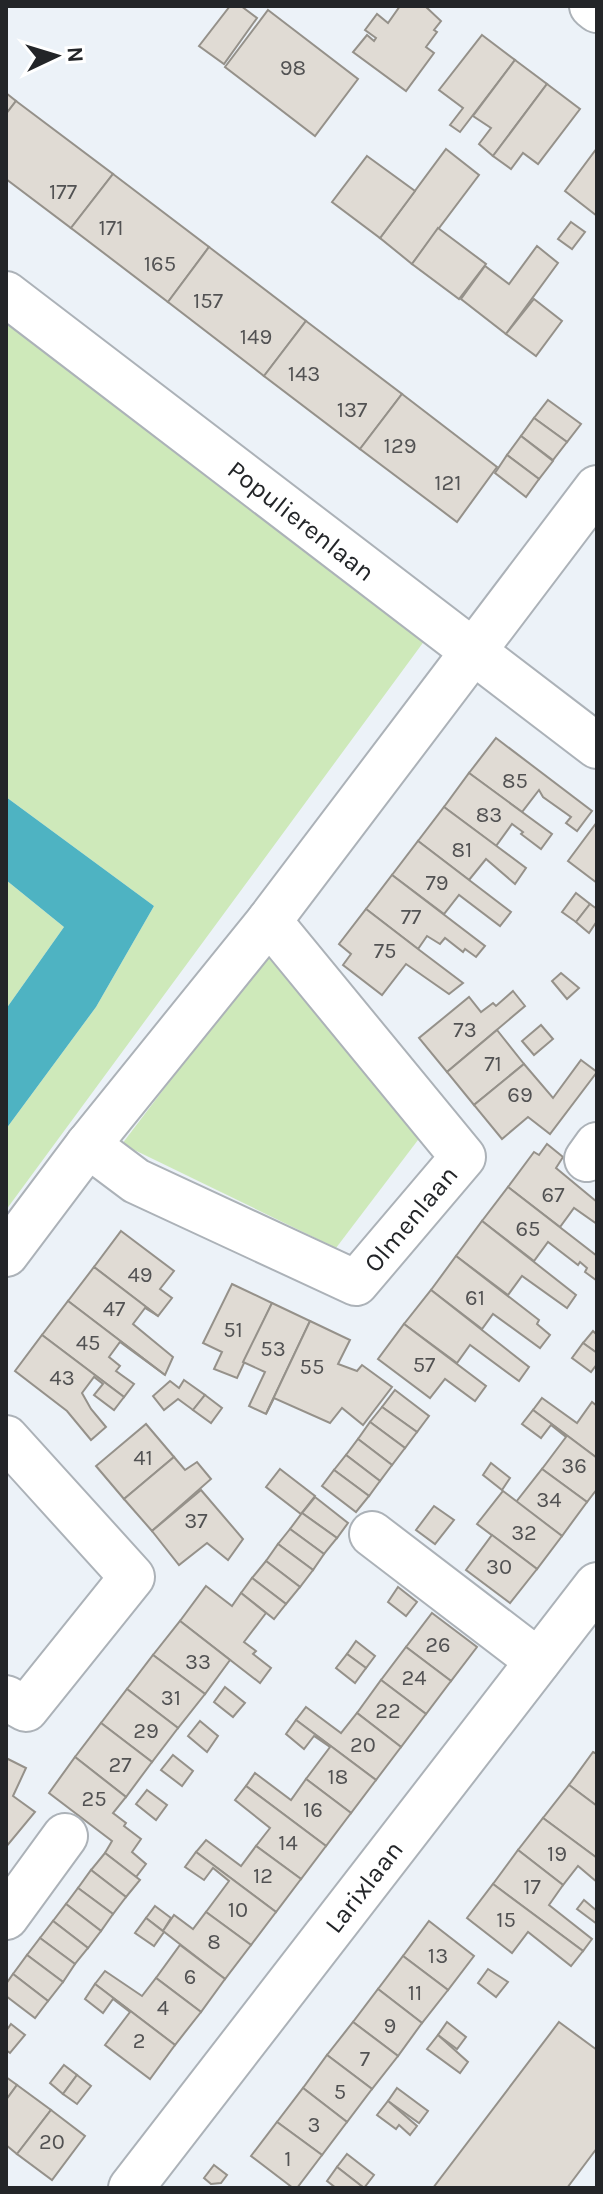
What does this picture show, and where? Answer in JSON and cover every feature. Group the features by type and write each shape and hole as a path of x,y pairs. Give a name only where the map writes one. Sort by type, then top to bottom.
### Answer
{"street":[{"path":"592,6 597,10"},
{"name":"Populierenlaan","path":"6,294 597,746"},
{"path":"6,1254 88,1145 269,921 597,488"},
{"name":"Olmenlaan","path":"88,1145 136,1181 356,1283 463,1157 269,921"},
{"path":"6,1438 132,1577 26,1709 6,1698"},
{"path":"372,1534 538,1661"},
{"name":"Larixlaan","path":"131,2188 597,1585"},
{"path":"6,1917 65,1836"}],"green space":[{"path":"6,317 425,640 6,1210 6,1129 96,1007 154,906 6,797"},
{"path":"6,880 64,927 6,1009"},
{"path":"268,952 421,1136 336,1248 122,1144"}],"water":[{"path":"6,797 154,906 96,1007 6,1129 6,1009 64,927 6,880"}],"building":[{"path":"230,6 241,6 257,18 224,64 199,46"},
{"path":"400,6 425,6 441,21 426,47 434,53 406,91 353,52 367,35 374,41 376,38 365,30 377,14 388,23"},
{"path":"268,10 358,79 315,136 225,67"},
{"path":"482,35 515,60 460,132 450,125 463,108 439,90"},
{"path":"515,60 547,84 493,156 479,144 491,128 473,116"},
{"path":"547,84 580,109 538,164 523,153 511,169 493,156"},
{"path":"6,93 16,101 6,114"},
{"path":"16,101 113,174 71,228 6,179 6,114"},
{"path":"597,148 597,216 565,191"},
{"path":"446,149 479,175 412,264 380,238"},
{"path":"367,156 415,191 380,238 332,202"},
{"path":"113,174 209,247 168,302 71,228"},
{"path":"571,222 585,232 572,249 558,239"},
{"path":"438,228 486,264 459,299 412,264"},
{"path":"537,246 558,263 506,334 461,299 485,266 509,284"},
{"path":"209,247 306,321 264,376 168,302"},
{"path":"534,299 562,321 536,356 506,334"},
{"path":"306,321 402,394 360,449 264,376"},
{"path":"402,394 497,467 457,522 360,449"},
{"path":"548,400 581,424 567,442 534,418"},
{"path":"534,418 567,442 553,460 521,436"},
{"path":"521,436 553,461 539,479 507,455"},
{"path":"507,455 539,479 526,497 495,473"},
{"path":"496,738 592,811 577,831 566,823 571,817 543,797 539,790 522,812 469,773"},
{"path":"469,773 552,834 541,849 512,824 496,846 444,807"},
{"path":"444,807 526,868 515,884 486,859 469,880 418,841"},
{"path":"597,822 597,883 568,861"},
{"path":"418,841 511,912 500,926 459,895 444,914 392,875"},
{"path":"392,875 485,946 476,957 465,949 463,952 445,938 440,944 427,936 418,949 366,909"},
{"path":"576,893 590,904 576,922 562,912"},
{"path":"590,904 597,909 597,921 589,933 576,922"},
{"path":"366,909 463,983 449,994 406,964 382,995 343,965 351,954 339,944"},
{"path":"561,973 579,988 567,999 552,981"},
{"path":"513,991 525,1006 447,1072 419,1038 469,997 481,1012 493,1003 496,1006"},
{"path":"541,1025 553,1039 534,1055 522,1041"},
{"path":"497,1030 524,1064 474,1105 447,1072"},
{"path":"581,1060 597,1072 550,1134 528,1117 502,1139 474,1105 524,1064 553,1098"},
{"path":"547,1144 563,1157 556,1168 597,1202 597,1224 574,1208 560,1227 508,1187 534,1152 539,1155"},
{"path":"508,1187 597,1256 596,1280 585,1272 587,1268 580,1262 578,1265 548,1242 534,1261 482,1221"},
{"path":"482,1221 576,1295 567,1308 522,1276 508,1295 456,1256"},
{"path":"121,1231 174,1271 160,1289 172,1298 158,1316 94,1267"},
{"path":"456,1256 539,1320 537,1324 550,1335 540,1348 493,1314 482,1329 431,1290"},
{"path":"94,1267 158,1316 145,1308 133,1324 173,1357 165,1375 68,1301"},
{"path":"232,1284 272,1303 237,1378 214,1369 222,1352 203,1343"},
{"path":"431,1290 529,1367 519,1381 470,1345 457,1363 404,1324"},
{"path":"68,1301 165,1375 120,1342 109,1357 120,1366 116,1371 134,1384 124,1397 42,1335"},
{"path":"272,1303 310,1321 266,1414 249,1406 265,1372 243,1362"},
{"path":"310,1321 350,1340 338,1364 357,1371 362,1365 392,1387 363,1425 342,1408 330,1423 274,1398 266,1414"},
{"path":"404,1324 486,1386 475,1401 445,1379 430,1398 378,1359"},
{"path":"593,1331 597,1335 597,1353 583,1343"},
{"path":"42,1335 124,1397 114,1410 94,1395 103,1384 94,1377 82,1393 106,1427 91,1440 67,1411 15,1371"},
{"path":"583,1343 597,1353 597,1364 591,1372 572,1358"},
{"path":"184,1380 205,1395 193,1410 178,1399 164,1410 153,1396 170,1381 179,1388"},
{"path":"395,1390 429,1416 417,1432 382,1407"},
{"path":"205,1395 222,1408 211,1423 193,1410"},
{"path":"542,1398 577,1423 592,1402 597,1406 597,1458 533,1410"},
{"path":"382,1407 417,1432 405,1448 370,1422"},
{"path":"533,1410 597,1458 597,1489 587,1502 542,1469 566,1437 551,1425 541,1438 522,1424"},
{"path":"370,1422 405,1448 392,1465 358,1439"},
{"path":"146,1424 174,1457 124,1499 96,1466"},
{"path":"358,1439 392,1465 380,1481 346,1455"},
{"path":"346,1455 380,1481 369,1496 334,1470"},
{"path":"174,1457 185,1470 197,1462 211,1479 152,1531 124,1499"},
{"path":"491,1463 510,1478 502,1490 483,1475"},
{"path":"280,1469 315,1496 301,1514 266,1487"},
{"path":"542,1469 587,1502 562,1536 516,1502"},
{"path":"334,1470 369,1496 356,1512 322,1486"},
{"path":"201,1490 243,1539 228,1560 207,1543 179,1565 152,1531"},
{"path":"503,1491 562,1536 537,1569 477,1524"},
{"path":"315,1497 348,1523 337,1538 302,1513"},
{"path":"434,1506 454,1520 435,1544 416,1530"},
{"path":"302,1513 337,1538 324,1554 290,1529"},
{"path":"290,1529 324,1554 313,1570 278,1544"},
{"path":"492,1535 537,1569 510,1603 466,1570"},
{"path":"278,1544 313,1570 300,1587 266,1561"},
{"path":"266,1561 300,1587 286,1604 252,1578"},
{"path":"252,1578 286,1604 274,1619 241,1593"},
{"path":"206,1586 232,1606 241,1593 266,1613 244,1642 256,1651 253,1654 271,1668 260,1683 180,1621"},
{"path":"398,1587 417,1602 406,1616 388,1602"},
{"path":"432,1613 477,1647 451,1681 406,1647"},
{"path":"180,1621 230,1660 205,1694 153,1655"},
{"path":"356,1641 375,1656 366,1668 347,1654"},
{"path":"406,1647 451,1681 426,1714 381,1680"},
{"path":"347,1654 366,1668 355,1683 336,1668"},
{"path":"153,1655 205,1694 178,1728 127,1689"},
{"path":"381,1680 426,1714 401,1747 357,1713"},
{"path":"225,1687 245,1703 233,1717 214,1702"},
{"path":"127,1689 178,1728 152,1762 101,1723"},
{"path":"306,1707 341,1733 357,1713 401,1747 376,1780 296,1720"},
{"path":"296,1720 376,1780 351,1813 306,1779 330,1747 314,1736 304,1749 286,1734"},
{"path":"200,1721 218,1736 207,1752 188,1736"},
{"path":"101,1723 152,1762 126,1797 75,1757"},
{"path":"593,1752 597,1754 597,1806 569,1785"},
{"path":"173,1755 193,1771 182,1786 161,1770"},
{"path":"75,1757 126,1797 113,1813 141,1839 132,1852 146,1864 136,1877 105,1853 112,1841 49,1793"},
{"path":"6,1758 26,1768 13,1796 35,1812 6,1847"},
{"path":"255,1773 291,1800 306,1779 351,1813 326,1846 246,1786"},
{"path":"569,1785 597,1806 597,1858 543,1818"},
{"path":"246,1786 326,1846 301,1879 256,1846 270,1828 235,1800"},
{"path":"147,1790 167,1805 156,1820 136,1804"},
{"path":"543,1818 597,1858 597,1882 578,1866 563,1885 518,1850"},
{"path":"206,1840 241,1866 256,1846 301,1879 276,1912 196,1852"},
{"path":"518,1850 563,1885 549,1905 592,1939 583,1951 493,1884"},
{"path":"196,1852 276,1912 251,1945 206,1912 229,1881 213,1868 204,1880 185,1867"},
{"path":"105,1853 140,1880 126,1897 91,1870"},
{"path":"91,1870 126,1897 113,1914 78,1888"},
{"path":"493,1884 583,1951 571,1966 528,1932 512,1953 467,1918"},
{"path":"78,1888 113,1914 101,1931 66,1904"},
{"path":"584,1900 597,1911 597,1924 577,1909"},
{"path":"66,1904 101,1931 88,1948 53,1921"},
{"path":"155,1906 171,1918 163,1931 146,1918"},
{"path":"206,1912 251,1945 225,1979 163,1931 174,1915 193,1929"},
{"path":"146,1918 164,1932 154,1946 135,1933"},
{"path":"53,1921 88,1948 75,1964 40,1938"},
{"path":"429,1921 474,1956 448,1990 403,1956"},
{"path":"40,1938 75,1964 63,1982 27,1955"},
{"path":"180,1945 225,1979 201,2012 156,1978"},
{"path":"27,1955 63,1982 48,2001 13,1974"},
{"path":"403,1956 448,1990 422,2023 378,1989"},
{"path":"488,1969 508,1982 496,1997 478,1983"},
{"path":"105,1971 142,1996 156,1978 201,2012 175,2045 95,1984"},
{"path":"13,1974 48,2001 35,2018 6,1996 6,1984"},
{"path":"95,1984 175,2045 150,2079 105,2045 130,2012 113,1999 103,2013 85,1999"},
{"path":"378,1989 422,2023 398,2056 353,2022"},
{"path":"353,2022 398,2056 372,2089 327,2055"},
{"path":"447,2022 466,2037 457,2049 438,2035"},
{"path":"559,2022 597,2050 597,2148 567,2188 433,2188"},
{"path":"11,2024 25,2035 10,2053 6,2050 6,2031"},
{"path":"438,2035 468,2062 460,2073 427,2049"},
{"path":"327,2055 372,2089 347,2122 303,2088"},
{"path":"64,2065 77,2075 63,2094 50,2083"},
{"path":"77,2075 91,2086 77,2104 63,2094"},
{"path":"6,2077 17,2085 6,2100"},
{"path":"17,2085 51,2110 17,2154 6,2145 6,2100"},
{"path":"303,2088 347,2122 322,2155 277,2122"},
{"path":"397,2088 428,2111 419,2123 388,2101"},
{"path":"388,2101 417,2126 410,2135 399,2125 396,2129 377,2115"},
{"path":"51,2110 85,2136 52,2180 17,2154"},
{"path":"277,2122 322,2155 297,2188 251,2156"},
{"path":"347,2154 374,2175 364,2188 337,2167"},
{"path":"214,2165 227,2175 221,2183 211,2184 204,2178"},
{"path":"337,2167 364,2188 336,2188 327,2181"}]}
